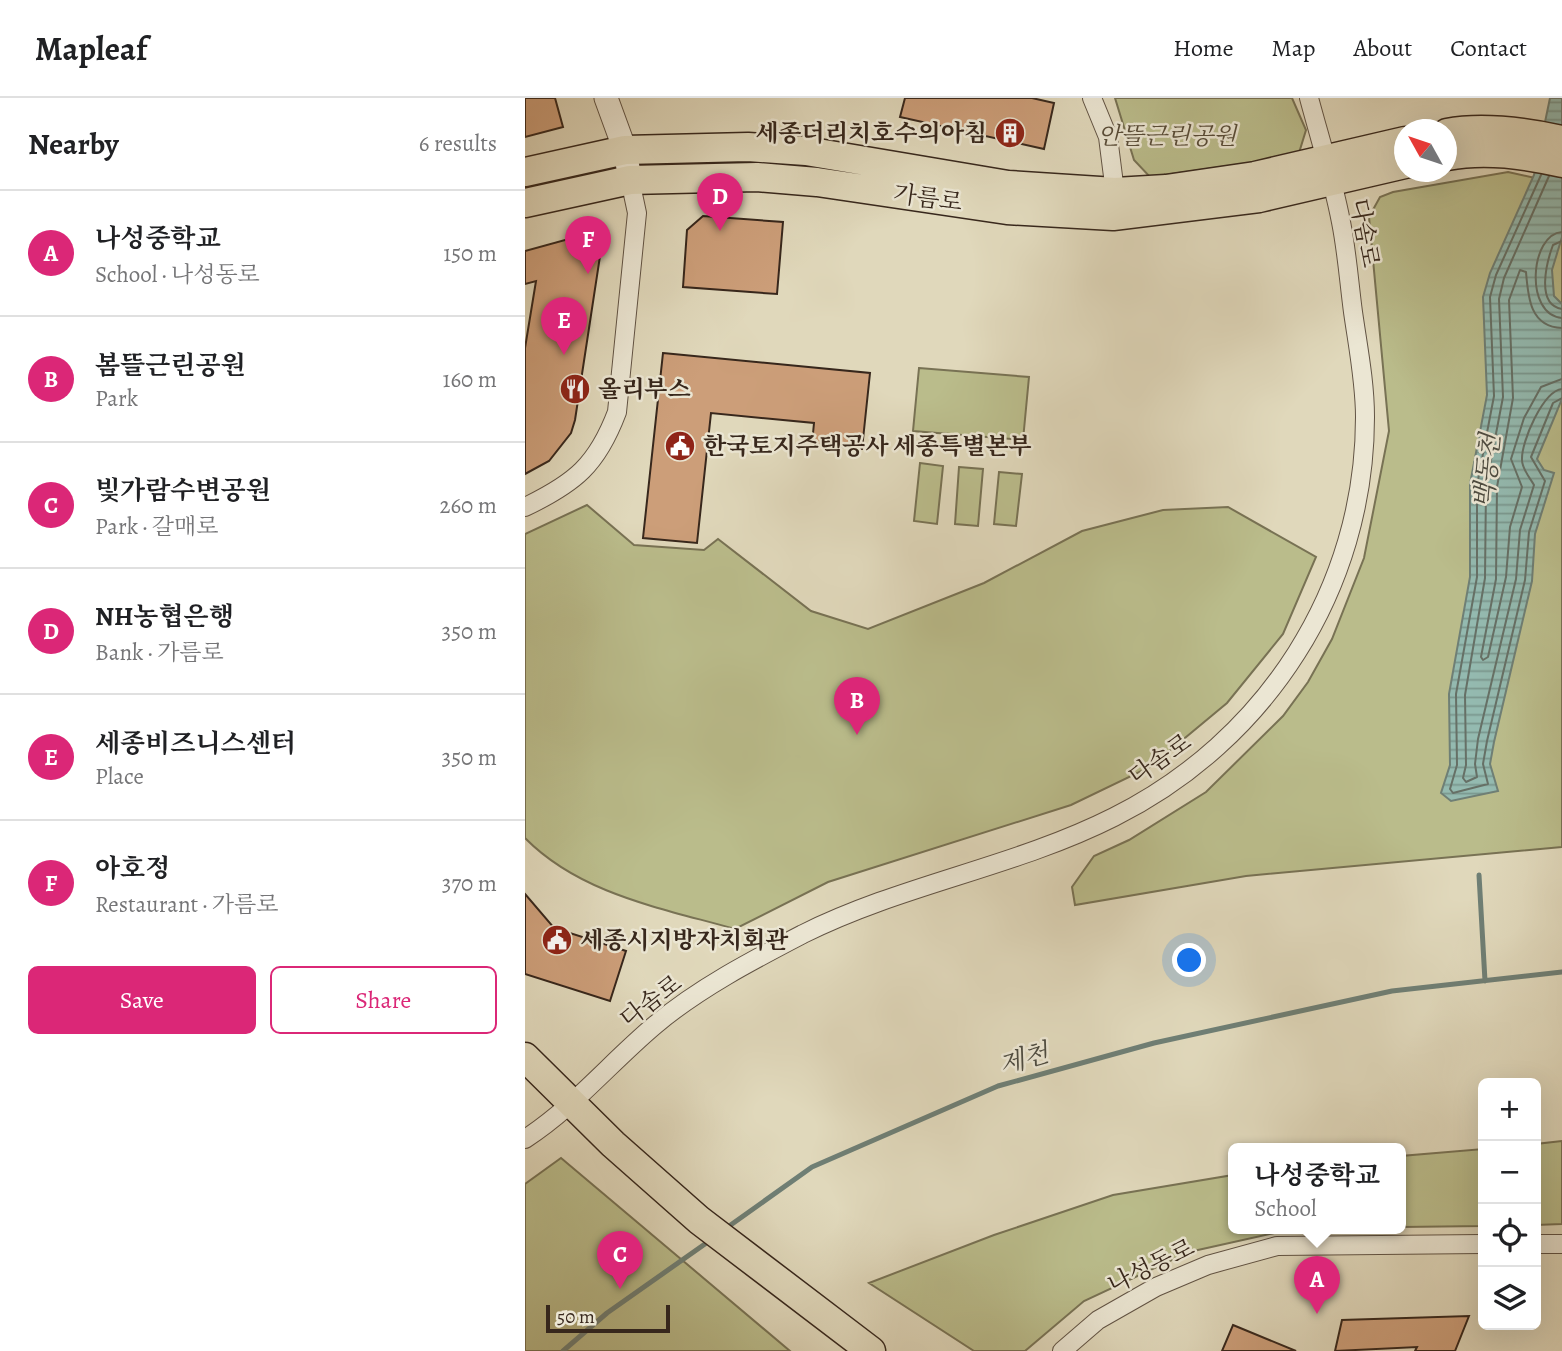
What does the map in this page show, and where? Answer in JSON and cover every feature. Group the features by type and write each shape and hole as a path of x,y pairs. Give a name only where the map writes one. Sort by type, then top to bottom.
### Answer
{"main road":[{"path":"1457,131 1469,129 1543,143 1562,163"},
{"path":"1457,154 1543,143"},
{"path":"1328,171 1394,145"},
{"name":"가름로","path":"525,172 625,150 698,146 806,151 1008,185 1115,192 1328,171"},
{"path":"1328,171 1394,165"},
{"name":"가름로","path":"525,203 589,186 630,180 769,178 817,182 1007,210 1113,216 1259,198 1328,171"},
{"path":"525,1057 613,1144 699,1220 860,1344"}],"street":[{"path":"525,506 562,488 595,459 606,442 617,412 637,213 625,150 606,98"},
{"path":"1093,98 1108,137 1115,192"},
{"name":"다솜로","path":"525,1139 571,1104 659,1021 740,969 807,933 866,906 1069,838 1131,809 1195,768 1237,730 1269,694 1295,659 1319,619 1348,542 1362,467 1365,416 1361,366 1341,222 1309,98"},
{"name":"나성동로","path":"1062,1351 1098,1320 1156,1287 1208,1265 1277,1246 1478,1244"},
{"path":"1541,1244 1562,1244"}],"green space":[{"name":"안뜰근린공원","path":"1115,98 1292,98 1306,130 1298,156 1150,177 1134,160"},
{"path":"1508,172 1562,184 1562,847 1246,876 1075,905 1072,887 1094,856 1129,840 1206,792 1283,716 1308,682 1332,639 1364,558 1389,431 1369,217 1380,197 1393,192"},
{"path":"919,368 1029,377 1023,440 913,431"},
{"path":"920,463 943,466 937,524 914,521"},
{"path":"959,467 983,469 978,526 955,524"},
{"path":"999,472 1022,474 1016,526 994,524"},
{"path":"587,505 634,545 704,550 718,539 811,611 868,629 984,583 1082,531 1163,510 1228,507 1316,557 1283,634 1227,703 1150,767 1071,805 828,882 735,929 651,906 596,886 547,857 525,838 525,534"},
{"path":"1562,1141 1562,1224 1541,1225 1541,1143"},
{"path":"1478,1149 1478,1226 1406,1227 1406,1156"},
{"path":"561,1158 790,1351 525,1351 525,1184"},
{"path":"1228,1176 1228,1234 1270,1234 1189,1252 1084,1301 1025,1351 974,1351 869,1283 994,1235 1113,1195"}],"water":[{"path":"1550,98 1562,98 1562,237 1552,270 1554,296 1562,304 1562,399 1537,459 1544,470 1554,473 1535,534 1532,581 1490,764 1498,791 1451,801 1441,793 1450,765 1449,694 1470,577 1470,484 1487,395 1483,297 1490,273 1534,175"}],"building":[{"path":"525,98 555,98 563,127 525,137"},
{"name":"세종더리치호수의아침","path":"905,98 1032,98 1054,103 1044,149 900,117"},
{"path":"703,216 783,222 777,294 683,287 687,230"},
{"path":"594,232 594,245 602,243 575,420 571,433 549,461 525,474 525,348 536,281 525,284 525,251"},
{"name":"한국토지주택공사 세종특별본부","path":"663,353 870,373 862,449 812,444 814,423 711,413 697,543 643,538"},
{"name":"세종시지방자치회관","path":"525,894 554,928 626,951 610,1001 525,974"},
{"path":"1469,1316 1455,1351 1415,1351 1417,1347 1335,1351 1342,1320"},
{"path":"1233,1325 1296,1351 1222,1351"}],"waterway":[{"name":"백동천","path":"1479,875 1485,981"},
{"name":"제천","path":"725,1229 812,1167 998,1086 1154,1043 1392,991 1562,972"},
{"name":"제천","path":"563,1351 607,1313 712,1239"}],"place":[{"name":"세종더리치호수의아침","path":"1010,133"},
{"name":"NH농협은행","path":"720,231"},
{"name":"아호정","path":"588,274"},
{"name":"세종비즈니스센터","path":"564,355"},
{"name":"올리부스","path":"575,389"},
{"name":"한국토지주택공사 세종특별본부","path":"680,446"},
{"name":"봄뜰근린공원","path":"857,735"},
{"name":"세종시지방자치회관","path":"557,940"},
{"name":"빛가람수변공원","path":"620,1289"},
{"name":"나성중학교","path":"1317,1314"}]}
